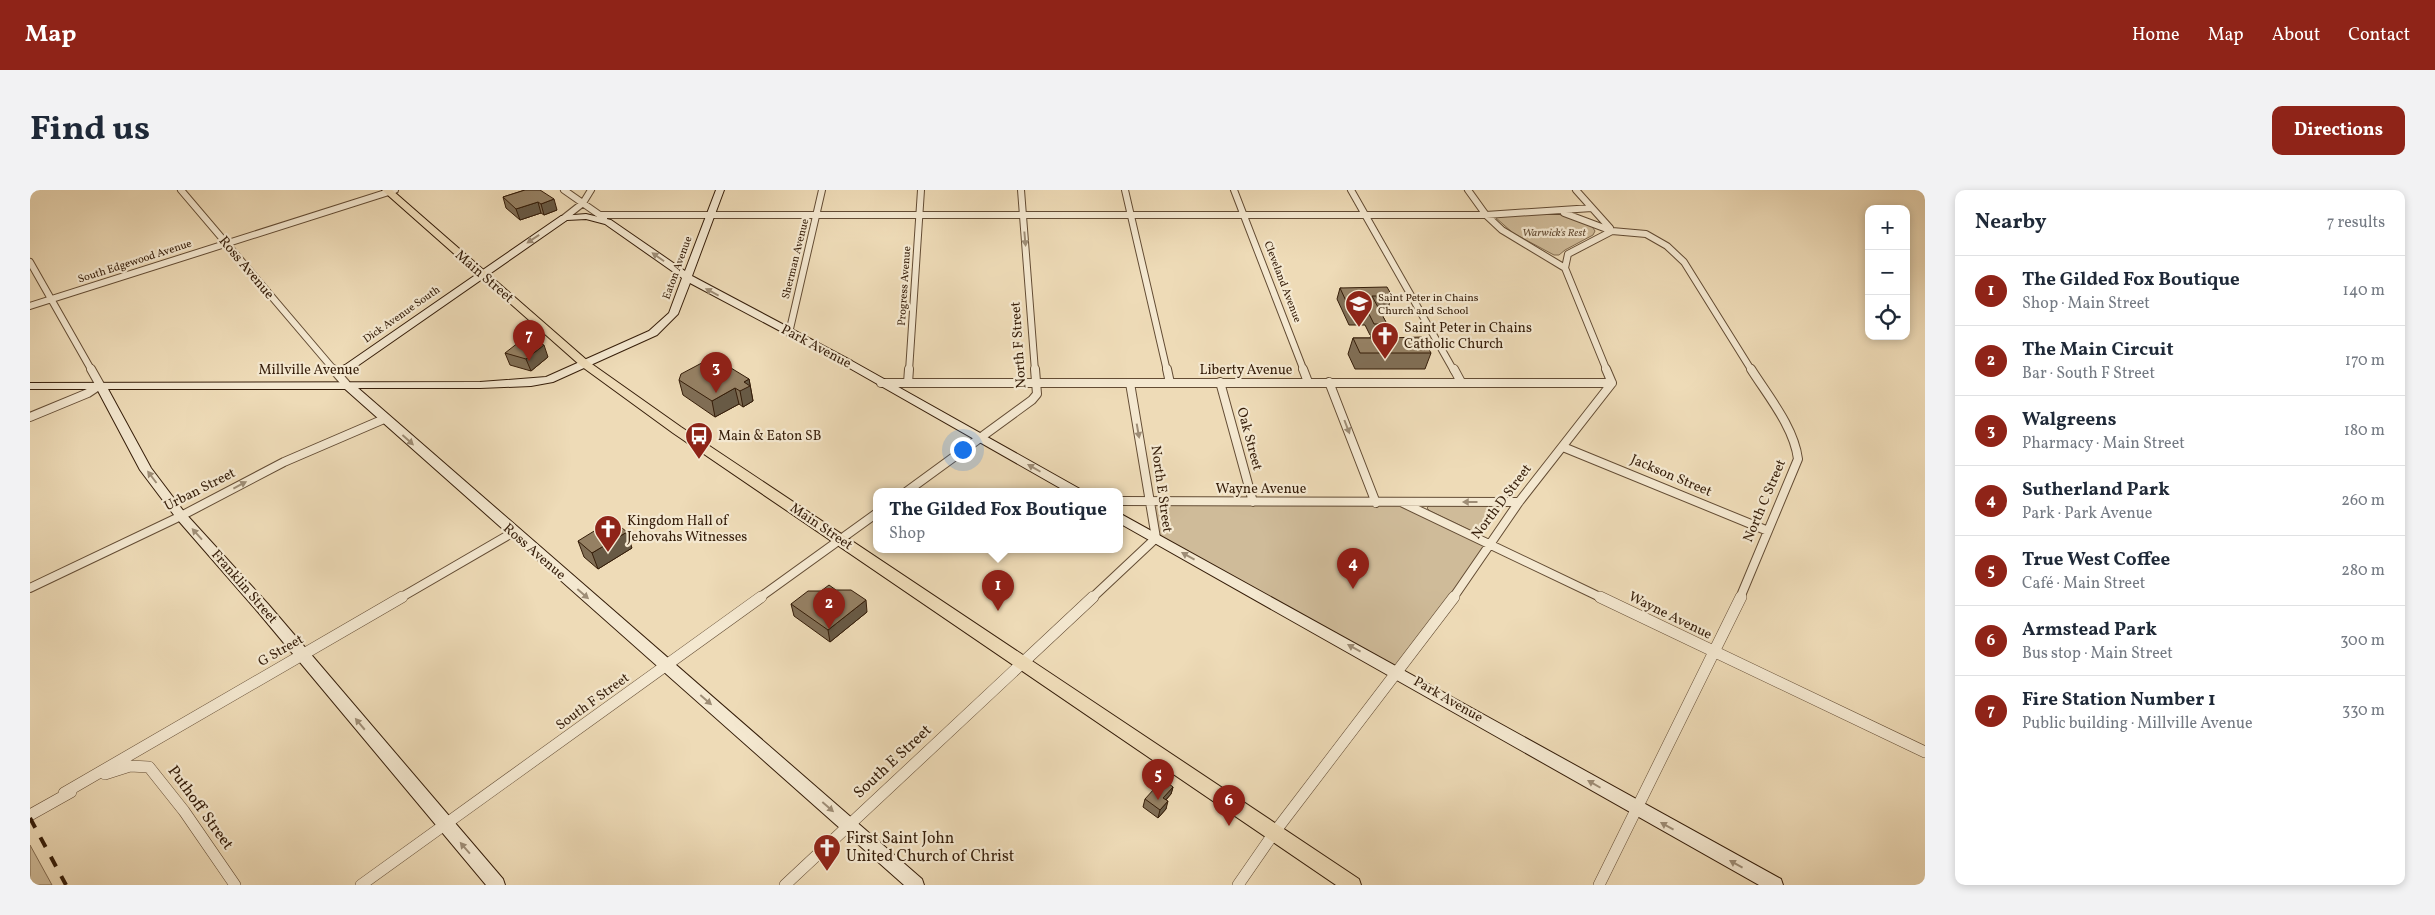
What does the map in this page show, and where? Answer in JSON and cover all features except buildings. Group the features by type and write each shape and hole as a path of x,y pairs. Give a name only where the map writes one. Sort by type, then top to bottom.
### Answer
{"main road":[{"name":"Eaton Avenue","path":"585,364 657,330 677,307 720,190"},
{"name":"Main Street","path":"390,191 482,275 585,364 677,430 1352,885"},
{"path":"564,218 587,216 608,222"},
{"name":"Dick Avenue South","path":"335,373 349,367 564,218"},
{"name":"Park Avenue","path":"608,222 688,278 980,437 1069,488"},
{"name":"Millville Avenue","path":"30,386 532,383 558,377 585,364"},
{"name":"Ross Avenue","path":"346,384 512,533 667,666 916,885"},
{"name":"Franklin Street","path":"100,385 146,470 181,516 497,885"},
{"name":"Park Avenue","path":"1123,519 1396,671 1636,809 1775,885"}],"street":[{"name":"Ross Avenue","path":"181,190 346,384"},
{"name":"Park Avenue","path":"564,190 608,222"},
{"path":"564,218 583,203 591,190"},
{"name":"Sherman Avenue","path":"789,333 822,190"},
{"name":"Progress Avenue","path":"908,383 921,190"},
{"name":"North F Street","path":"911,488 1032,400 1036,394 1037,382 1021,190"},
{"path":"1125,190 1170,383"},
{"name":"Cleveland Avenue","path":"1234,190 1308,382"},
{"path":"1351,190 1461,382"},
{"path":"1468,190 1486,215 1502,230 1565,268"},
{"path":"1576,190 1612,230 1568,254 1565,268 1612,383"},
{"name":"South Edgewood Avenue","path":"30,306 390,191"},
{"path":"600,215 1486,215 1592,208"},
{"name":"North C Street","path":"1560,211 1612,230 1634,232 1657,238 1684,262 1793,437 1798,459 1746,586 1598,885"},
{"name":"Franklin Street","path":"30,262 100,385"},
{"name":"Oak Street","path":"1220,382 1253,502"},
{"path":"1330,382 1376,503"},
{"name":"Liberty Avenue","path":"881,383 1612,383"},
{"name":"North E Street","path":"1023,663 1156,538 1130,383"},
{"name":"North D Street","path":"1238,885 1274,833 1396,671 1450,603 1489,543 1519,502 1612,383"},
{"path":"30,417 88,393 100,385"},
{"name":"Urban Street","path":"31,586 181,516 284,462 384,419"},
{"name":"Jackson Street","path":"1564,446 1768,531"},
{"name":"Wayne Avenue","path":"1123,501 1519,502"},
{"name":"Wayne Avenue","path":"1403,503 1925,752"},
{"path":"840,540 873,516"},
{"name":"G Street","path":"64,793 512,533"},
{"name":"South F Street","path":"361,885 840,540"},
{"name":"South E Street","path":"785,885 1023,663"},
{"path":"30,815 104,774 130,766"},
{"name":"Puthoff Street","path":"130,766 149,766 184,810 235,885"}],"green space":[{"name":"Warwick's Rest","path":"1542,212 1578,218 1591,226 1595,231 1593,235 1559,255 1554,255 1513,233 1495,217"},
{"path":"1150,502 1403,503 1489,543 1396,671 1156,538"},
{"path":"1430,505 1485,505 1491,510 1474,532 1430,511 1427,508"},
{"path":"30,845 52,885 30,885"}],"railway":[{"path":"30,818 66,885"}],"place":[{"name":"Saint Peter in Chains Church and School","path":"1359,328"},
{"name":"Saint Peter in Chains Catholic Church","path":"1385,360"},
{"name":"Fire Station Number 1","path":"529,361"},
{"name":"Walgreens","path":"716,393"},
{"name":"Main & Eaton SB","path":"699,460"},
{"name":"Kingdom Hall of Jehovahs Witnesses","path":"608,553"},
{"name":"Sutherland Park","path":"1353,589"},
{"name":"The Gilded Fox Boutique","path":"998,611"},
{"name":"The Main Circuit","path":"829,629"},
{"name":"True West Coffee","path":"1158,800"},
{"name":"Armstead Park","path":"1229,826"},
{"name":"First Saint John United Church of Christ","path":"827,872"}]}
